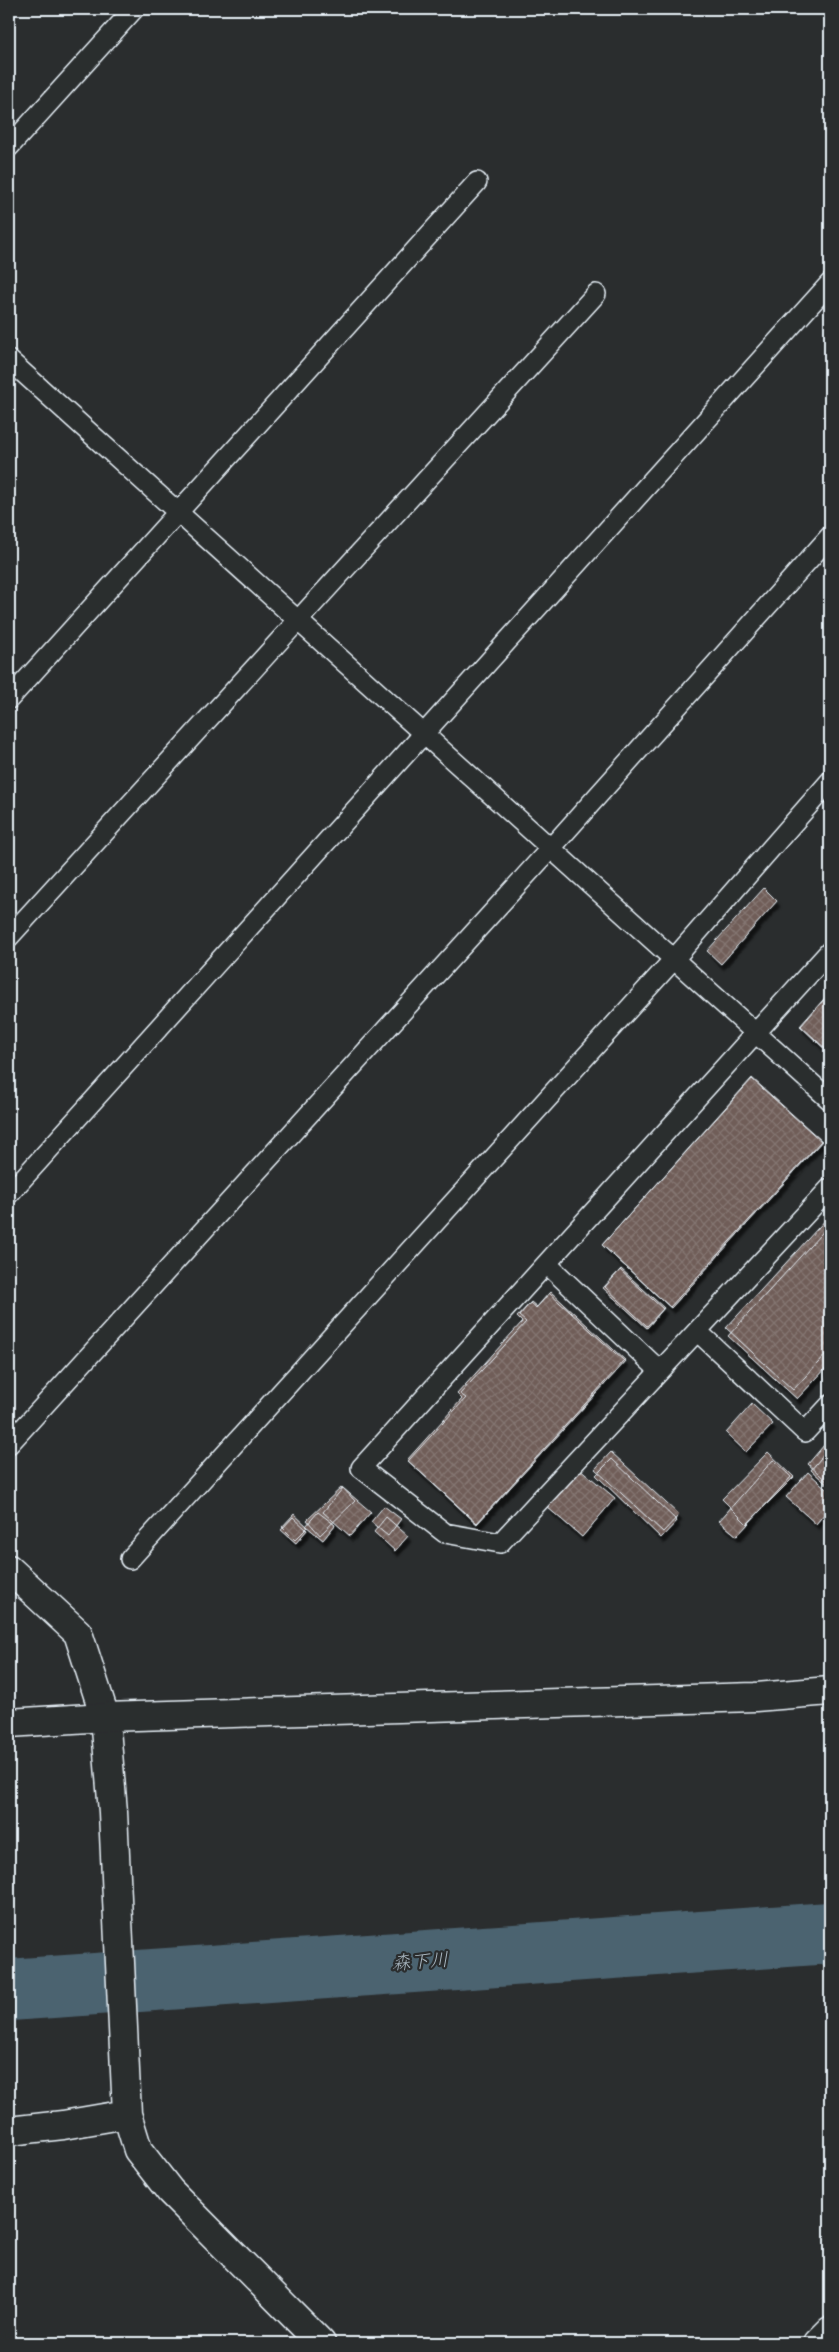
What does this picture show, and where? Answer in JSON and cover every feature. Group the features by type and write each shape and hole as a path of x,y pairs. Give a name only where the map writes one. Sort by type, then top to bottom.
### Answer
{"street":[{"path":"9,1569 78,1633 105,1717 113,1812 127,2114 138,2150 170,2191 321,2343"},
{"path":"9,1723 105,1717 746,1697 830,1690"},
{"path":"9,2131 63,2125 127,2114"},
{"path":"818,2343 830,2331"}],"lane":[{"path":"9,147 134,9"},
{"path":"9,699 477,182"},
{"path":"9,1194 830,283"},
{"path":"9,937 596,294"},
{"path":"9,360 675,958 830,1100"},
{"path":"9,1444 551,848 830,536"},
{"path":"130,1559 675,958 830,781"},
{"path":"830,951 361,1468 445,1533 500,1543 830,1188"},
{"path":"547,1264 660,1371"},
{"path":"697,1331 805,1432 830,1405"}],"building":[{"path":"764,888 777,901 721,964 707,951"},
{"path":"830,992 830,1054 800,1026"},
{"path":"830,993 830,1053 801,1026"},
{"path":"752,1078 822,1141 671,1308 602,1245"},
{"path":"752,1079 821,1141 670,1307 602,1245"},
{"path":"830,1215 830,1350 793,1390 726,1328"},
{"path":"830,1224 830,1364 797,1399 728,1336"},
{"path":"621,1269 664,1308 647,1328 603,1288"},
{"path":"620,1270 663,1309 647,1326 605,1287"},
{"path":"551,1292 626,1361 477,1524 408,1461 466,1398 460,1394 526,1322 519,1316 531,1302 537,1307"},
{"path":"549,1293 624,1361 477,1523 407,1460 462,1399 457,1394 522,1322 517,1317 530,1303 536,1308"},
{"path":"752,1404 773,1424 746,1452 726,1433"},
{"path":"830,1438 830,1484 808,1464"},
{"path":"830,1447 830,1487 811,1470"},
{"path":"611,1452 679,1515 663,1532 595,1469"},
{"path":"768,1452 794,1477 747,1524 722,1499"},
{"path":"612,1459 677,1521 661,1538 596,1475"},
{"path":"773,1460 791,1477 737,1536 719,1521"},
{"path":"579,1468 615,1498 582,1537 547,1507"},
{"path":"808,1472 830,1492 830,1507 816,1524 786,1497"},
{"path":"342,1487 355,1501 320,1535 307,1520"},
{"path":"343,1488 371,1512 350,1536 323,1512"},
{"path":"384,1506 401,1519 388,1536 371,1522"},
{"path":"318,1512 335,1525 323,1540 306,1526"},
{"path":"294,1514 308,1527 295,1540 282,1527"},
{"path":"293,1517 307,1530 296,1543 281,1530"},
{"path":"386,1517 408,1536 395,1551 374,1532"}],"waterway":[{"name":"森下川","path":"9,1990 830,1933"}]}
